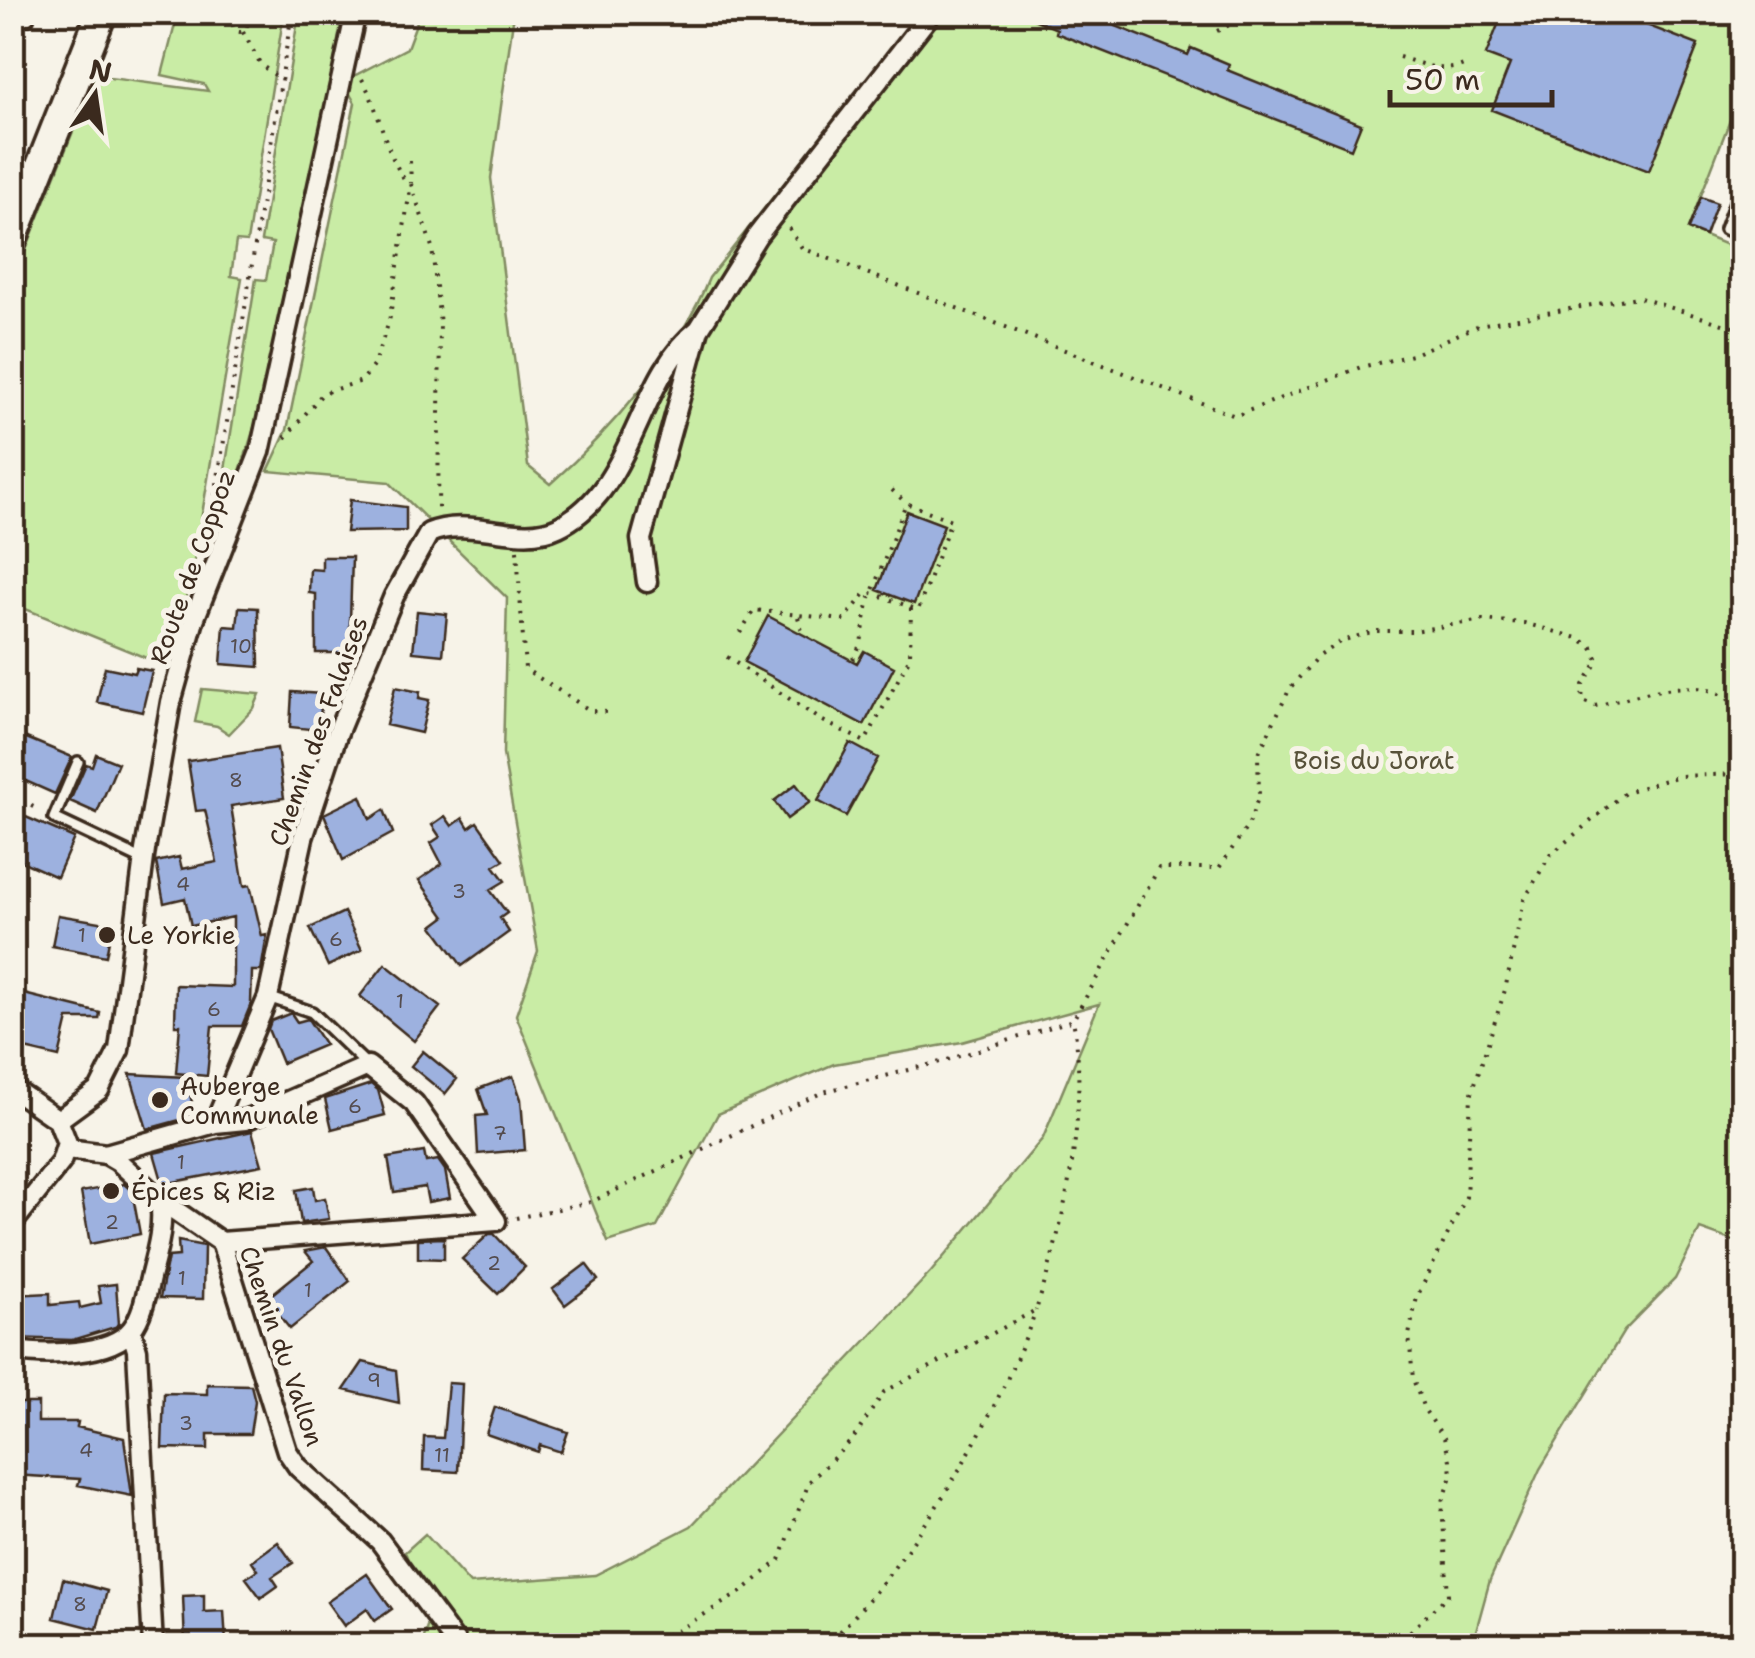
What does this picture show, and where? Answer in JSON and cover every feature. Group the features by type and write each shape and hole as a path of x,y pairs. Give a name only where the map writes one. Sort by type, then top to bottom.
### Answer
{"main road":[{"path":"12,239 102,12"}],"street":[{"name":"Route de Coppoz","path":"58,1120 99,1090 116,1060 160,761 194,620 260,452 356,12"},
{"path":"647,582 641,539 700,329 776,211 932,12"},
{"path":"435,530 556,528 588,506 622,456 680,344 700,329"},
{"name":"Chemin des Falaises","path":"215,1123 268,997 300,850 326,768 381,627 435,530"},
{"path":"67,1149 106,1154 215,1123 245,1120 368,1066 414,1103 496,1221"},
{"path":"12,1088 58,1120 67,1149"},
{"path":"12,1224 67,1149"},
{"path":"106,1154 160,1200 221,1242 496,1221"},
{"path":"153,1646 137,1350 132,1330 154,1263 161,1230 160,1200"},
{"name":"Chemin du Vallon","path":"221,1242 287,1451 298,1467 380,1541 456,1643"},
{"path":"18,1351 105,1345 132,1330"}],"lane":[{"path":"1742,183 1724,229 1742,236"},
{"path":"78,762 54,818 144,860"},
{"path":"268,997 312,1012 368,1066"},
{"path":"12,1372 18,1351"}],"path":[{"path":"252,12 243,32 261,65 281,78"},
{"path":"209,534 292,12"},
{"path":"1217,31 1256,12"},
{"path":"1307,21 1310,12"},
{"path":"243,32 233,24 238,18 246,20"},
{"path":"1399,57 1442,70 1457,70 1469,62"},
{"path":"361,77 378,107 398,171 411,184 432,247 440,324 435,530"},
{"path":"260,452 280,444 323,393 362,381 373,366 390,322 411,184 410,161"},
{"path":"776,211 802,248 1235,416 1361,367 1412,354 1479,326 1636,296 1742,330"},
{"path":"740,633 754,610 844,620 865,594 873,593 918,610 951,520 906,503 892,490"},
{"path":"853,659 862,643 873,593 906,503"},
{"path":"517,531 525,669 590,711 608,712"},
{"path":"727,657 821,720 865,742 910,657 911,607"},
{"path":"798,617 802,631"},
{"path":"825,1646 852,1620 935,1508 1022,1349 1053,1260 1074,1128 1080,1058 1073,1020 1159,868 1219,868 1249,824 1259,795 1258,755 1290,688 1316,657 1341,641 1375,632 1414,631 1484,620 1524,622 1578,638 1592,647 1598,660 1583,684 1582,702 1595,706 1688,687 1712,690 1734,702 1742,713"},
{"path":"1395,1646 1448,1594 1442,1504 1451,1479 1450,1460 1444,1438 1424,1409 1410,1354 1417,1297 1466,1197 1467,1122 1474,1084 1505,990 1524,900 1550,854 1577,829 1640,785 1679,776 1742,774"},
{"path":"12,797 54,818"},
{"path":"496,1221 567,1210 591,1202 694,1149 823,1092 944,1061 1073,1020"},
{"path":"638,1646 709,1612 780,1560 809,1482 853,1439 884,1392 1036,1310"}],"green space":[{"path":"178,13 284,13 247,242 236,241 231,276 242,278 191,579 166,666 13,604 13,282 95,76 208,91 204,84 162,75"},
{"path":"299,13 343,13 281,331 246,455 224,515 227,522 215,531 256,279 266,280 273,243 261,241"},
{"name":"Bois du Jorat","path":"420,13 514,13 491,178 528,466 550,484 641,389 680,334 709,278 919,13 1742,13 1742,89 1688,229 1734,248 1742,258 1742,1244 1700,1229 1675,1279 1624,1331 1540,1469 1490,1580 1472,1645 422,1645 430,1616 405,1552 425,1534 470,1584 595,1575 691,1526 931,1272 1043,1138 1099,1004 962,1042 834,1064 718,1114 657,1227 608,1242 516,1015 538,951 503,754 507,598 389,482 268,471 287,430 355,103 345,85 352,77 407,48"},
{"path":"202,689 260,694 254,708 229,734 217,726 195,722"}],"building":[{"path":"1017,12 1081,12 1188,55 1191,48 1229,64 1227,70 1361,124 1351,149 1056,33 1057,29"},
{"path":"1503,12 1613,12 1698,45 1649,171 1492,110 1510,64 1486,55"},
{"path":"1701,197 1717,203 1705,236 1688,229"},
{"path":"350,500 406,507 406,531 346,532"},
{"path":"907,511 944,525 914,604 877,590"},
{"path":"322,557 352,557 349,653 316,653 316,594 309,593 310,569 322,570"},
{"path":"239,607 258,608 259,667 221,664 224,626 237,627"},
{"path":"417,611 447,614 443,655 413,652"},
{"path":"768,616 857,663 864,651 894,667 864,725 744,662"},
{"path":"105,667 134,673 136,668 152,671 142,712 97,702"},
{"path":"395,687 420,692 419,698 429,700 421,733 386,725"},
{"path":"292,692 322,694 319,730 290,727"},
{"path":"12,732 72,757 55,794 12,775"},
{"path":"850,743 878,758 846,816 818,801"},
{"path":"277,748 284,798 231,806 244,886 250,885 262,936 267,935 261,971 252,971 251,1004 242,1026 212,1026 207,1076 176,1073 180,1025 175,1025 176,985 233,987 233,917 191,926 185,898 164,903 156,862 179,857 182,869 217,862 205,810 196,811 188,761"},
{"path":"96,754 118,763 97,813 70,801 86,764 92,766"},
{"path":"796,784 810,802 787,819 774,801"},
{"path":"361,796 370,819 384,810 393,833 343,860 324,814"},
{"path":"12,811 74,838 57,877 12,857"},
{"path":"445,816 452,826 463,818 469,828 477,822 504,860 494,866 505,881 490,890 507,913 500,918 509,932 462,966 433,926 445,917 419,880 442,864 431,843 440,837 432,825"},
{"path":"344,912 362,950 328,966 310,928"},
{"path":"58,915 112,924 106,956 52,946"},
{"path":"385,964 440,1007 414,1041 360,996"},
{"path":"12,991 100,1013 99,1019 68,1019 59,1057 12,1046"},
{"path":"291,1013 297,1022 308,1019 325,1045 282,1063 268,1029 271,1021"},
{"path":"423,1051 457,1079 445,1094 411,1066"},
{"name":"Auberge Communale","path":"130,1074 185,1077 192,1102 187,1118 147,1129"},
{"path":"513,1076 521,1099 525,1150 478,1154 476,1116 487,1115 478,1089"},
{"path":"371,1084 378,1090 385,1115 332,1129 325,1099"},
{"path":"252,1131 262,1165 163,1184 154,1153"},
{"path":"424,1152 426,1162 438,1160 445,1170 450,1198 428,1202 425,1187 394,1192 388,1158"},
{"path":"124,1184 132,1191 140,1234 90,1244 81,1192"},
{"path":"313,1187 315,1200 325,1198 329,1219 301,1223 296,1190"},
{"path":"489,1234 494,1234 525,1267 498,1294 462,1259"},
{"path":"444,1238 444,1259 418,1258 418,1239"},
{"path":"178,1241 204,1246 203,1299 160,1298 168,1257 179,1256"},
{"path":"326,1247 350,1281 290,1329 266,1299 313,1261 305,1251"},
{"path":"586,1264 598,1280 565,1305 553,1289"},
{"path":"116,1284 119,1324 115,1327 72,1340 12,1338 12,1295 50,1293 50,1305 79,1302 80,1308 101,1303 98,1286"},
{"path":"363,1362 396,1370 399,1403 344,1390"},
{"path":"448,1383 462,1384 458,1472 423,1470 424,1437 443,1438"},
{"path":"207,1384 251,1385 255,1401 250,1434 208,1434 208,1449 162,1448 164,1393 207,1394"},
{"path":"12,1403 38,1403 38,1422 78,1422 77,1427 124,1438 132,1496 78,1485 80,1479 12,1475"},
{"path":"495,1407 568,1432 561,1452 540,1445 538,1452 486,1434"},
{"path":"278,1542 293,1563 272,1577 278,1586 261,1598 246,1578 258,1570 252,1561"},
{"path":"367,1574 392,1609 375,1621 367,1609 344,1626 327,1602"},
{"path":"63,1579 107,1591 97,1629 54,1618"},
{"path":"204,1595 204,1612 224,1611 226,1643 185,1644 183,1596"}],"place":[{"name":"Le Yorkie","path":"107,935"},
{"name":"Auberge Communale","path":"160,1100"},
{"name":"Épices & Riz","path":"111,1191"}]}
